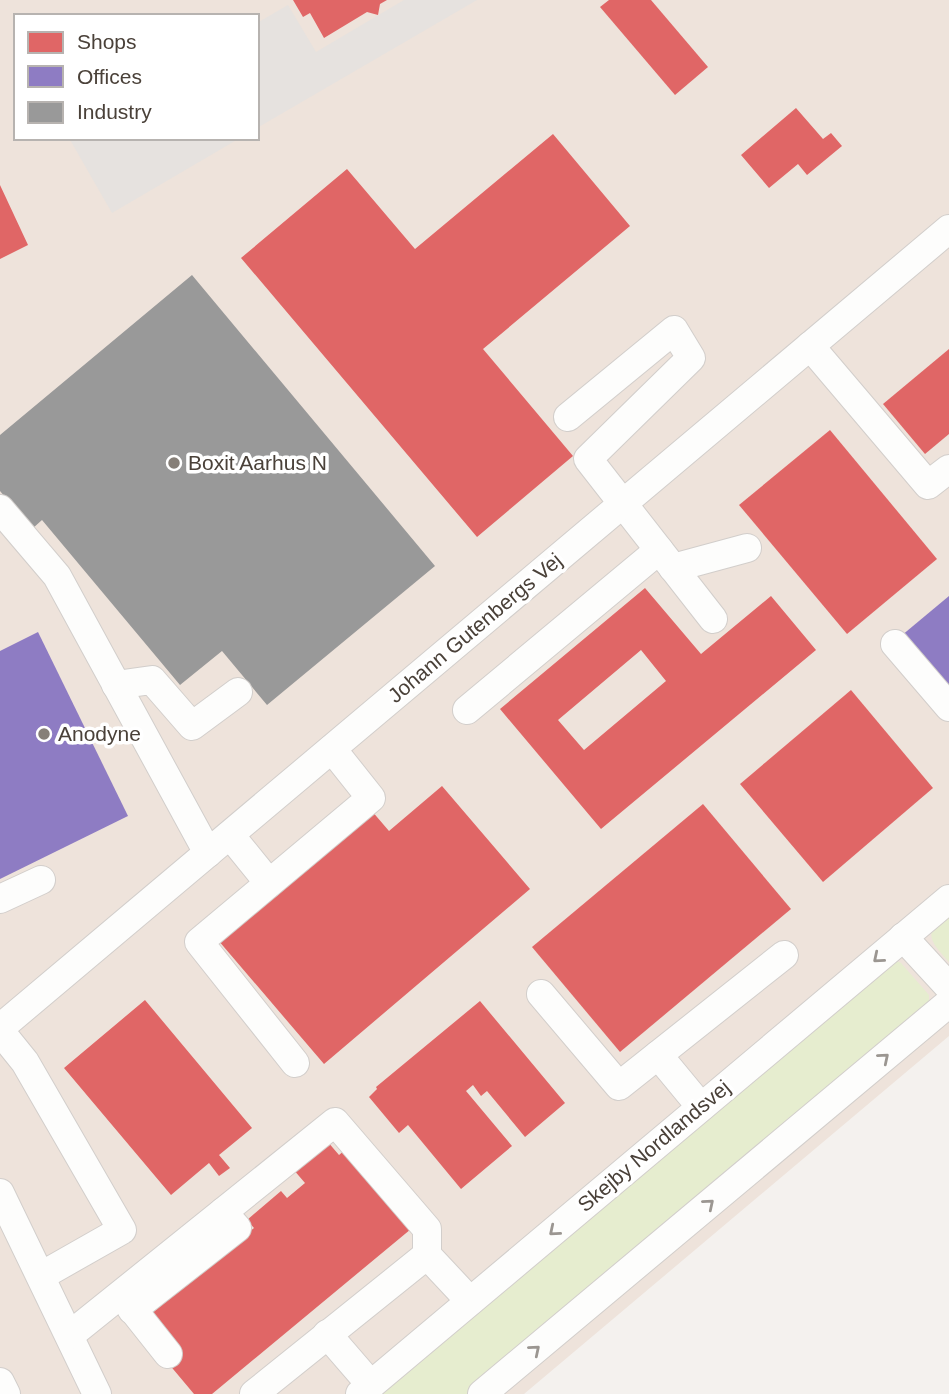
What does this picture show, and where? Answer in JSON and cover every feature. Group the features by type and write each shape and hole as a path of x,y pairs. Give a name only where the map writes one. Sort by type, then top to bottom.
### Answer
{"street":[{"name":"Johann Gutenbergs Vej","path":"0,1029 949,229"},
{"path":"568,417 674,330 691,358 588,459 713,619"},
{"path":"810,346 928,485 949,469"},
{"path":"0,509 57,576 208,853"},
{"path":"467,710 666,559 747,548"},
{"path":"895,645 949,707"},
{"path":"116,685 152,680 192,726 238,692"},
{"path":"295,1063 199,942 371,798 332,749"},
{"path":"230,835 269,883"},
{"path":"0,899 41,880"},
{"name":"Skejby Nordlandsvej","path":"366,1389 949,899"},
{"path":"903,937 949,987"},
{"path":"541,994 619,1086 784,955"},
{"path":"482,1394 949,1003"},
{"path":"0,1029 25,1062 121,1230 41,1276"},
{"path":"657,1055 701,1107"},
{"path":"69,1335 126,1302 237,1228 223,1212 335,1122 427,1229 427,1255 470,1301"},
{"path":"2,1204 41,1276 93,1392"},
{"path":"254,1394 427,1255"},
{"path":"126,1302 168,1354"},
{"path":"327,1334 366,1389"},
{"path":"0,1382 6,1394"}],"shaded area":[{"path":"0,0 949,0 949,1036 524,1394 0,1394"},
{"path":"404,0 477,0 259,127 259,22 288,5 316,52"},
{"path":"70,140 237,140 112,213"}],"green space":[{"path":"949,910 949,962 936,947 931,936 935,924"},
{"path":"893,959 901,963 929,995 925,1010 467,1394 373,1394"}],"building: Shops":[{"path":"293,0 387,0 380,4 378,15 367,12 324,38 310,13 303,17"},
{"path":"609,0 651,0 708,67 675,95 600,7"},
{"path":"796,108 823,139 831,133 842,146 807,175 798,164 769,188 741,155"},
{"path":"553,134 630,226 483,349 573,456 477,537 241,258 347,169 415,249"},
{"path":"0,185 28,245 0,259"},
{"path":"949,349 949,434 925,454 883,404"},
{"path":"830,430 937,559 847,634 739,505"},
{"path":"645,588 701,654 771,596 816,650 601,829 500,709","holes":["641,650 666,681 584,750 558,720"]},
{"path":"851,690 933,788 823,882 740,784"},
{"path":"442,786 530,889 324,1064 218,940 371,810 389,831"},
{"path":"703,804 791,909 620,1052 532,947"},
{"path":"145,1000 252,1128 219,1155 230,1168 219,1176 209,1163 171,1195 64,1068"},
{"path":"480,1001 565,1103 525,1137 487,1091 481,1096 473,1085 466,1091 512,1146 461,1189 408,1125 399,1133 369,1097 376,1087"},
{"path":"327,1141 339,1155 345,1150 411,1229 212,1394 194,1394 168,1363 182,1351 151,1314 254,1228 247,1220 281,1191 287,1198 305,1183 293,1169"}],"building: Offices":[{"path":"949,596 949,694 901,636"},
{"name":"Anodyne","path":"38,632 128,816 0,879 0,651"}],"building: Industry":[{"name":"Boxit Aarhus N","path":"192,275 435,566 267,705 222,651 180,685 42,520 32,529 0,491 0,435"}],"place":[{"name":"Boxit Aarhus N","path":"174,463"},
{"name":"Anodyne","path":"44,734"}]}
